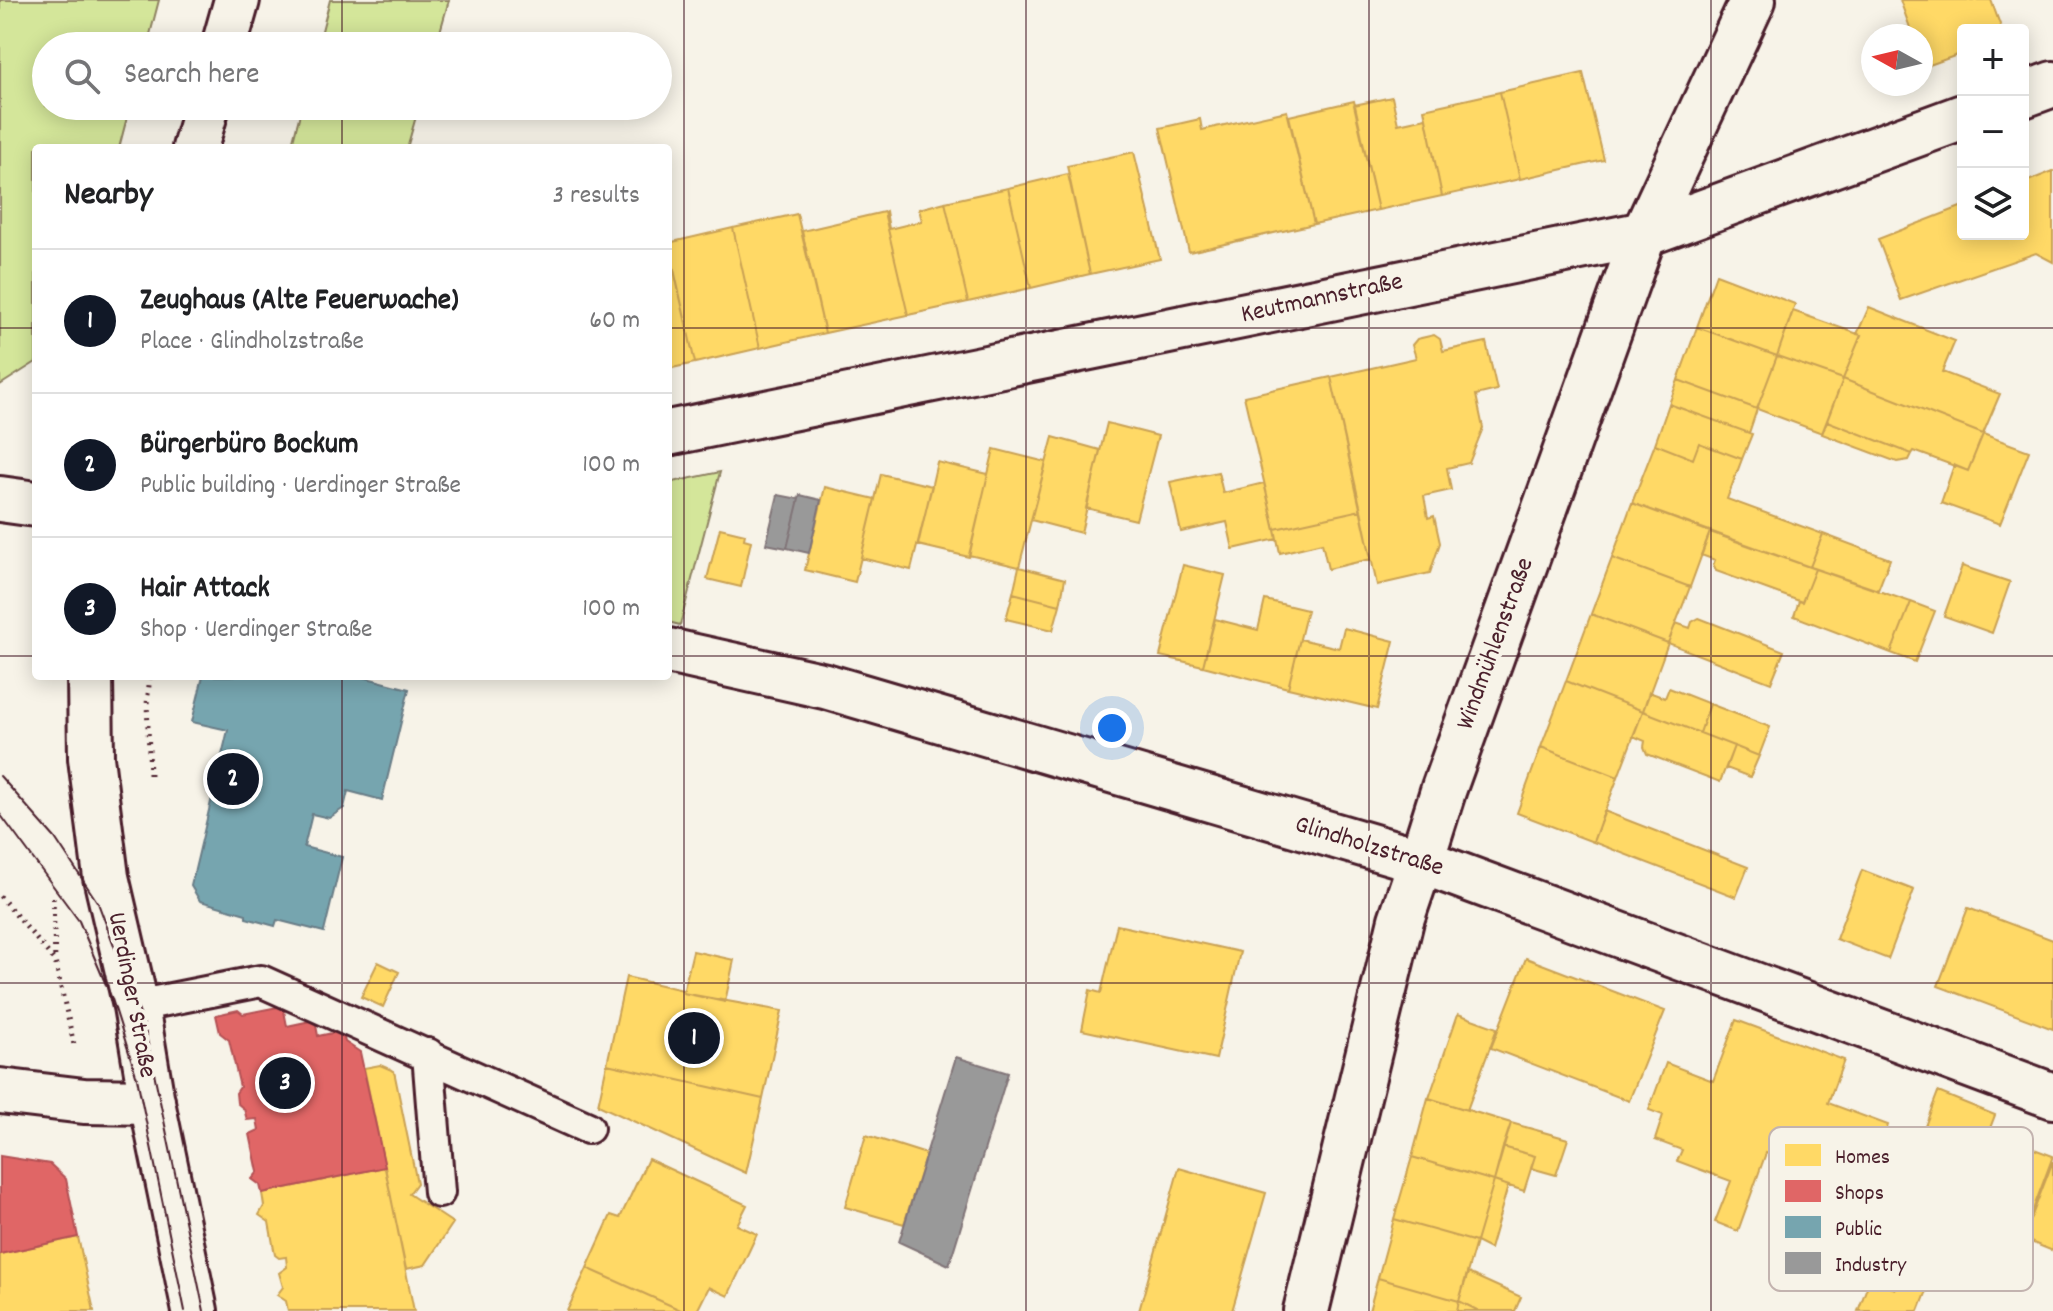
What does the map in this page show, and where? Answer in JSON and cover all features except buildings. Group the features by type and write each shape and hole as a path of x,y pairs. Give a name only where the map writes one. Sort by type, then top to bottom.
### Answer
{"street":[{"path":"228,32 237,0"},
{"name":"Windmühlenstraße","path":"1306,1311 1401,920 1444,788 1644,234 1753,0"},
{"path":"2029,93 2053,84"},
{"name":"Keutmannstraße","path":"672,432 1644,234 1957,119"},
{"path":"196,144 203,120"},
{"path":"0,499 32,503"},
{"name":"Glindholzstraße","path":"672,652 825,686 1421,861 2053,1096"},
{"name":"Uerdinger Straße","path":"90,680 91,758 106,877 136,1006 152,1102 195,1311"},
{"path":"0,1091 84,1101 152,1102"}],"lane":[{"path":"136,1006 261,981 588,1128"},
{"path":"428,1054 439,1192"}],"path":[{"path":"0,896 55,961 84,1101"}],"green space":[{"path":"0,0 159,0 151,32 32,32 32,120 126,120 120,144 32,144 32,365 0,385"},
{"path":"330,0 449,0 440,32 322,32"},
{"path":"298,120 415,120 408,144 292,144"},
{"path":"720,472 680,625 672,623 672,482"}],"tram line":[{"path":"0,776 55,838 98,903 144,1025 204,1311"},
{"path":"0,814 79,921 112,999 137,1078 185,1311"}],"place":[{"name":"Bürgerbüro Bockum","path":"233,779"},
{"name":"Zeughaus (Alte Feuerwache)","path":"694,1038"},
{"name":"Hair Attack","path":"285,1083"}]}
